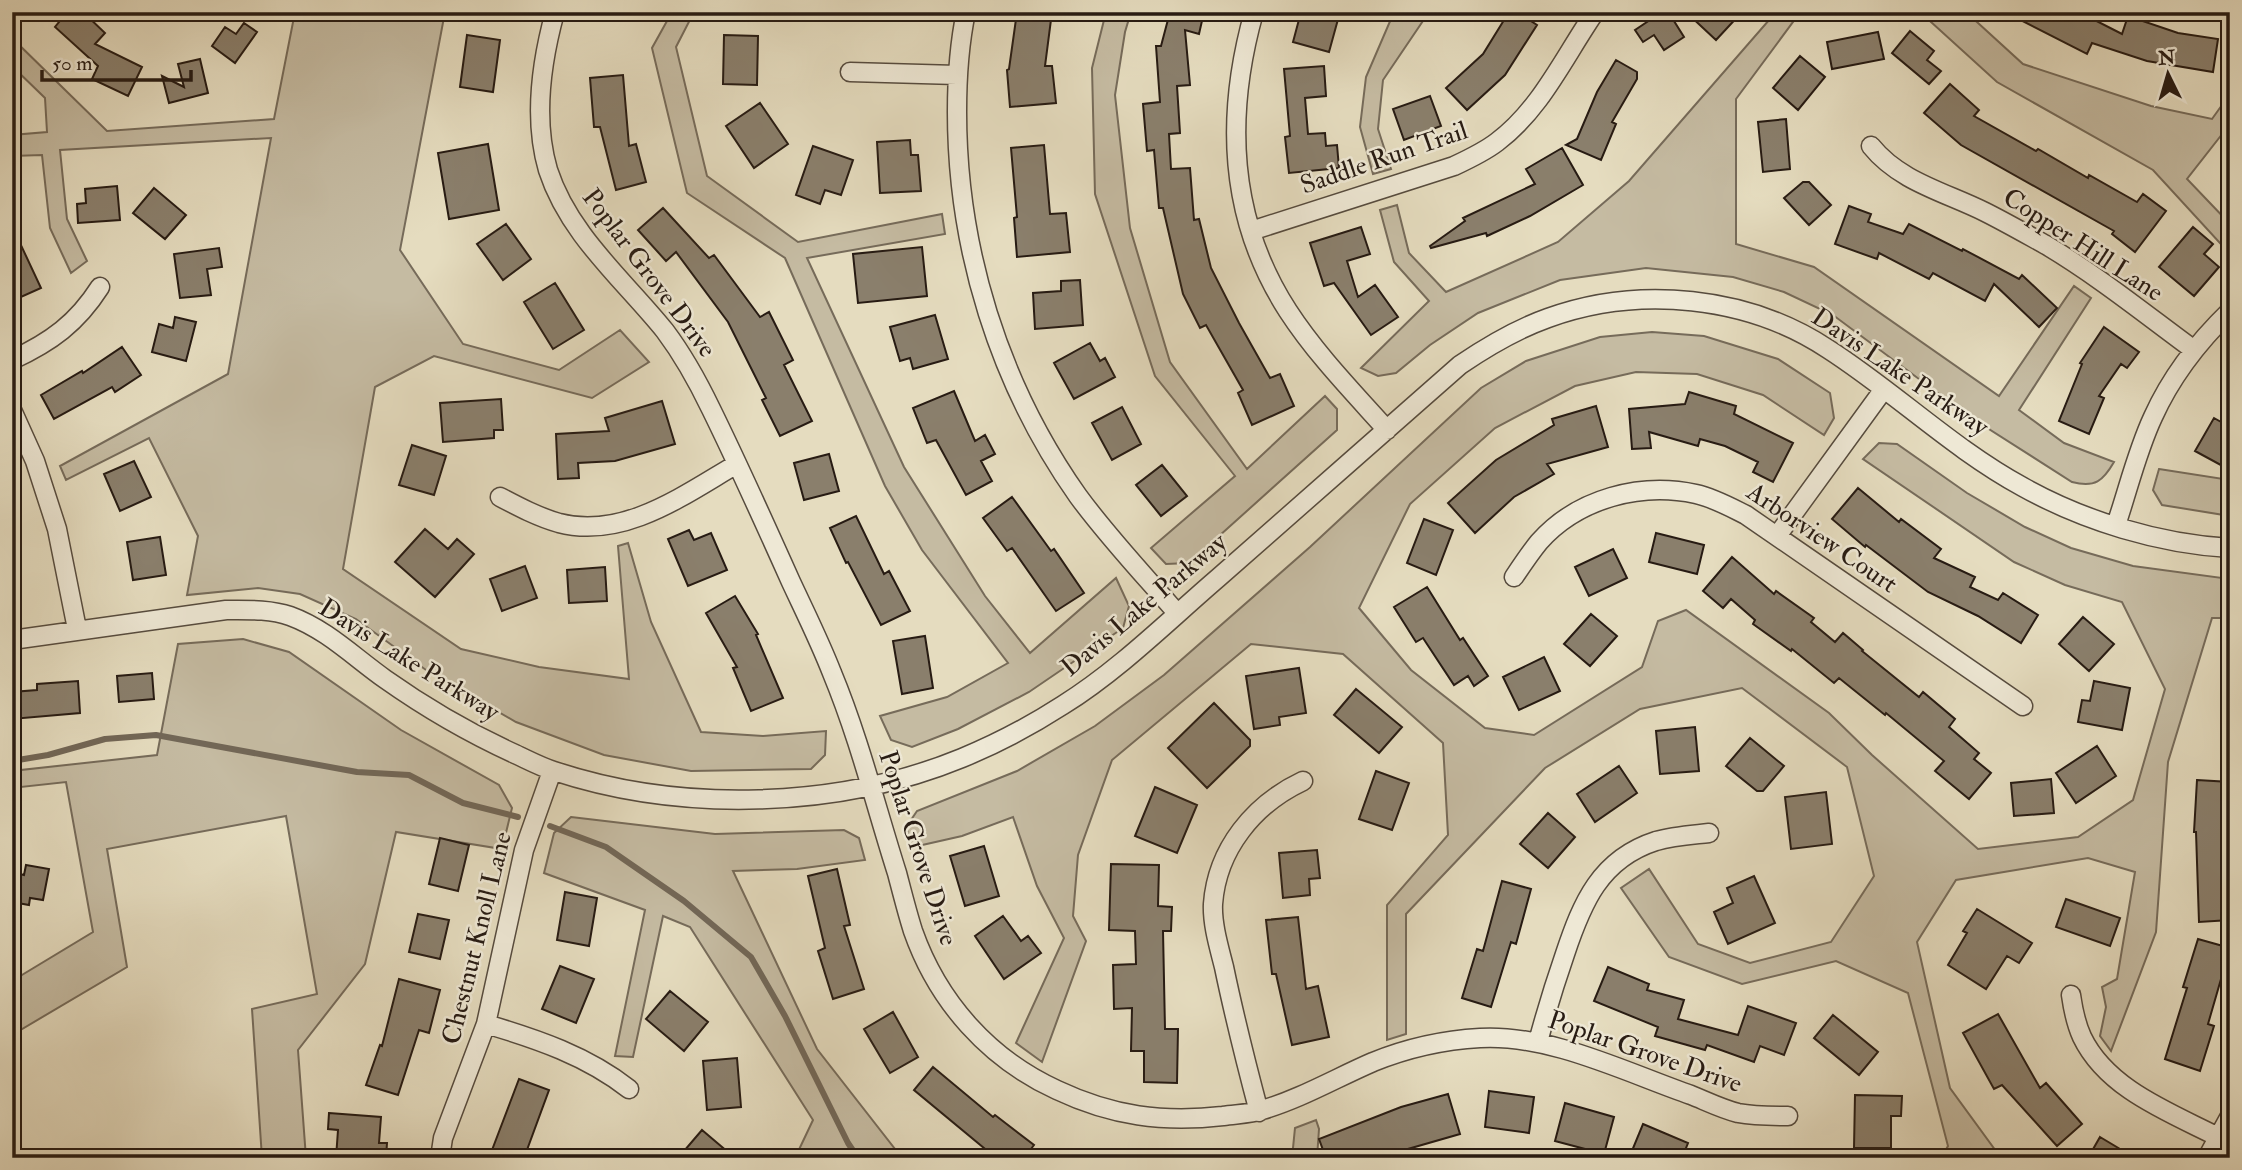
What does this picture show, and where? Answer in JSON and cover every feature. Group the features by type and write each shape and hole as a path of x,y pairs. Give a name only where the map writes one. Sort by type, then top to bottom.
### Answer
{"street":[{"name":"Poplar Grove Drive","path":"555,12 547,40 540,87 542,143 548,171 563,206 582,236 667,334 695,377 832,674 853,733 914,933 933,976 953,1007 977,1035 1013,1066 1055,1089 1095,1106 1128,1115 1165,1119 1207,1118 1259,1112 1376,1061 1406,1051 1479,1038 1538,1042 1738,1113 1788,1116"},
{"path":"966,12 957,75 960,183 968,236 991,324 1012,378 1038,431 1078,496 1177,613"},
{"path":"1254,12 1243,52 1235,126 1242,195 1251,231 1268,274 1287,309 1314,348 1387,430"},
{"name":"Saddle Run Trail","path":"1251,231 1454,166 1481,153 1519,124 1542,96 1595,12"},
{"path":"850,72 957,75"},
{"name":"Copper Hill Lane","path":"1871,146 1894,170 1984,212 2048,246 2194,350"},
{"path":"12,360 69,327 100,287"},
{"name":"Davis Lake Parkway","path":"12,640 226,610 288,615 331,638 438,714 478,737 552,771 666,796 732,800 837,793 961,759 1054,710 1133,653 1460,366 1483,349 1550,317 1591,305 1632,300 1669,299 1707,303 1744,311 1781,324 1828,348 1967,450 2021,486 2059,505 2159,538 2230,548"},
{"path":"2116,525 2152,418 2166,390 2194,350 2230,311"},
{"path":"1777,536 1884,389"},
{"path":"12,410 35,461 57,528 77,629"},
{"path":"500,498 534,514 562,523 589,526 610,524 638,517 671,502 737,464"},
{"name":"Arborview Court","path":"1514,577 1539,542 1572,515 1603,499 1638,491 1677,491 1699,495 1746,515 2023,706"},
{"name":"Chestnut Knoll Lane","path":"440,1158 443,1138 486,1024 524,850 552,771"},
{"path":"1259,1112 1228,987 1215,928 1213,905 1219,874 1237,835 1251,817 1280,791 1303,780"},
{"path":"1538,1042 1573,929 1584,901 1599,878 1615,863 1654,842 1709,833"},
{"path":"2071,995 2081,1036 2101,1065 2137,1094 2218,1137"},
{"path":"486,1024 582,1058 629,1089"},
{"path":"2207,1158 2230,1116"}],"shaded area":[{"path":"295,12 445,12 400,250 463,344 559,370 620,330 649,362 592,398 434,356 375,387 343,569 461,649 539,667 629,679 618,546 628,543 651,622 701,732 763,736 826,731 825,755 811,769 691,771 604,755 516,722 426,670 356,619 300,594 258,588 187,595 198,536 149,438 66,480 60,466 228,374 271,138 60,150 67,219 87,261 71,273 50,228 42,155 12,156 12,135 47,132 45,98 12,66 12,38 107,131 274,119"},
{"path":"672,12 694,12 676,47 707,176 798,242 942,214 945,234 807,258 904,467 985,596 1030,653 1116,578 1129,606 1123,628 1029,692 958,729 912,747 891,740 880,716 947,697 1008,663 922,550 885,486 785,258 687,193 652,48"},
{"path":"1106,12 1131,12 1125,32 1115,95 1130,228 1170,362 1247,469 1325,396 1337,409 1337,430 1189,563 1166,564 1151,548 1235,476 1155,376 1095,194 1092,68"},
{"path":"1394,12 1429,12 1383,80 1378,129 1391,169 1373,174 1360,127 1366,77"},
{"path":"1776,12 1822,12 1796,18 1736,99 1736,244 1814,267 1999,396 2074,286 2091,298 2019,410 2064,443 2114,462 2098,481 2087,484 2072,482 1970,417 1833,315 1784,292 1733,277 1646,268 1560,280 1478,313 1430,345 1396,373 1378,376 1361,368 1429,301 1394,262 1380,210 1397,205 1409,253 1446,292 1558,242 1629,181"},
{"path":"1920,12 1966,12 2023,64 2151,106 2212,119 2222,105 2225,12 2230,12 2230,124 2187,179 2230,224 2230,254 2153,170 1997,82"},
{"path":"1652,332 1704,336 1778,359 1830,393 1834,418 1824,435 1763,395 1697,374 1636,372 1575,386 1495,428 1410,504 1359,608 1411,670 1485,728 1534,735 1642,667 1658,621 1686,610 1829,713 1978,849 2078,837 2133,800 2165,689 2122,602 2065,585 2014,562 1863,459 1879,443 1897,444 1967,493 2025,527 2071,548 2133,566 2230,579 2230,618 2212,618 2168,762 2156,932 2111,1051 2100,1036 2106,1007 2102,987 2117,979 2135,872 2088,858 1956,880 1917,942 1950,1088 2001,1158 1941,1158 1948,1146 1908,993 1836,961 1742,984 1669,957 1621,888 1649,869 1698,944 1750,963 1831,942 1874,876 1847,767 1742,688 1640,709 1545,768 1406,914 1406,1034 1387,1040 1387,905 1448,835 1443,743 1343,654 1251,644 1112,760 1078,855 1073,916 1086,941 1042,1062 1016,1043 1064,938 1037,886 1013,817 962,836 909,848 907,826 917,811 1017,771 1095,726 1164,675 1310,547 1481,388 1526,361 1600,337"},
{"path":"2159,469 2230,480 2230,516 2162,505 2153,490"},
{"path":"243,639 289,652 401,730 499,785 512,808 502,849 396,832 365,964 298,1050 306,1158 262,1158 252,1009 317,994 286,816 107,849 127,967 12,1035 12,981 93,932 66,782 12,788 12,771 157,755 178,644"},
{"path":"571,817 715,834 844,830 859,838 865,860 797,869 733,871 817,1049 902,1158 795,1158 813,1120 690,927 663,916 633,1057 615,1056 645,910 544,873 554,833"},
{"path":"1316,1120 1319,1129 1317,1158 1292,1158 1295,1128"}],"building":[{"path":"43,12 83,12 105,33 95,44 142,67 128,96 92,79 98,66 55,27 59,22"},
{"path":"1017,12 1052,12 1045,66 1052,66 1056,103 1010,107 1007,70"},
{"path":"1170,12 1204,12 1199,34 1185,30 1190,85 1177,86 1180,133 1169,134 1171,169 1190,168 1194,220 1199,219 1211,268 1270,378 1280,374 1294,406 1252,425 1238,393 1243,390 1206,325 1200,328 1183,294 1163,208 1159,208 1154,150 1147,151 1143,104 1160,102 1156,46 1161,46"},
{"path":"1301,12 1340,12 1329,52 1293,42"},
{"path":"1509,12 1517,12 1537,25 1505,75 1467,110 1446,88 1483,54"},
{"path":"1662,12 1742,12 1716,40 1687,13 1674,21 1684,37 1664,50 1654,35 1643,42 1635,30"},
{"path":"2005,12 2079,12 2122,34 2128,16 2178,33 2218,39 2213,72 2147,61 2092,43 2087,54"},
{"path":"244,23 257,32 235,63 212,46 225,27 236,34"},
{"path":"1910,31 1934,51 1927,60 1941,71 1929,84 1892,53"},
{"path":"1878,32 1884,59 1832,69 1827,42"},
{"path":"467,35 500,40 493,92 460,87"},
{"path":"724,35 758,36 757,85 723,84"},
{"path":"1800,56 1825,77 1798,110 1773,88"},
{"path":"200,59 208,93 169,103 162,76 184,87 178,64"},
{"path":"1616,60 1637,72 1637,79 1612,122 1616,124 1601,160 1566,145 1577,139 1597,92"},
{"path":"1324,66 1326,96 1305,98 1308,134 1325,133 1326,146 1337,145 1339,168 1289,173 1285,137 1290,136 1284,69"},
{"path":"623,75 629,146 636,144 646,182 616,190 600,127 594,127 590,78"},
{"path":"1950,84 1979,110 1974,116 2137,202 2143,194 2166,211 2135,252 2112,234 2114,231 1961,145 1924,113"},
{"path":"1430,96 1441,126 1404,140 1393,109"},
{"path":"760,103 788,144 754,168 726,126"},
{"path":"1786,119 1790,169 1763,172 1758,122"},
{"path":"910,140 911,155 918,155 921,191 880,193 877,142"},
{"path":"488,144 499,210 449,219 438,153"},
{"path":"1044,145 1050,214 1066,213 1070,252 1017,257 1014,218 1017,217 1011,148"},
{"path":"813,146 853,160 841,195 825,190 820,204 796,195"},
{"path":"1562,148 1583,185 1530,216 1487,236 1486,233 1431,248 1430,246 1465,221 1463,218 1535,184 1526,169"},
{"path":"1803,182 1809,182 1831,205 1809,225 1784,198"},
{"path":"117,186 120,220 78,223 77,204 86,203 85,189"},
{"path":"154,188 186,215 165,239 133,213"},
{"path":"1849,206 1871,214 1868,222 1903,234 1909,224 2019,279 2022,275 2057,308 2039,327 1994,284 1985,301 1933,273 1929,279 1879,253 1877,259 1835,244"},
{"path":"663,208 709,258 714,255 760,317 769,312 793,360 784,365 812,421 780,436 762,400 766,398 728,322 676,252 666,261 638,230"},
{"path":"506,224 531,259 503,280 477,244"},
{"path":"12,226 41,288 12,301"},
{"path":"1361,227 1370,254 1347,261 1358,297 1375,285 1398,317 1371,335 1334,283 1324,286 1310,243"},
{"path":"2193,227 2213,244 2204,254 2219,267 2194,296 2159,267"},
{"path":"922,247 927,296 858,303 853,254"},
{"path":"219,248 222,267 207,269 211,295 180,298 174,254"},
{"path":"1080,280 1083,325 1035,329 1033,293 1061,291 1061,281"},
{"path":"555,283 584,330 553,349 524,302"},
{"path":"935,315 948,359 913,369 910,358 900,361 890,327"},
{"path":"175,317 196,322 186,361 152,352 159,324 173,328"},
{"path":"2104,327 2139,352 2127,368 2121,364 2099,396 2104,398 2089,434 2059,421 2082,364 2080,363"},
{"path":"1090,343 1100,361 1105,358 1115,377 1074,399 1054,363"},
{"path":"122,347 141,375 115,392 112,387 54,419 41,395 82,371 83,373"},
{"path":"954,391 975,441 985,435 995,454 981,461 992,481 966,495 936,440 927,443 913,408"},
{"path":"1689,392 1736,406 1734,414 1793,443 1773,482 1753,472 1758,462 1725,446 1700,439 1698,446 1649,432 1651,448 1632,449 1629,409 1685,404"},
{"path":"501,399 503,430 494,430 494,438 443,442 440,403"},
{"path":"662,401 675,444 615,461 578,463 579,478 558,479 556,434 609,431 605,418"},
{"path":"1596,406 1608,447 1547,464 1554,474 1514,497 1475,533 1448,503 1496,460 1554,425 1552,419"},
{"path":"1122,407 1141,444 1112,460 1092,423"},
{"path":"2214,418 2230,427 2230,470 2195,451"},
{"path":"412,445 446,456 434,495 399,485"},
{"path":"829,454 839,491 804,500 794,463"},
{"path":"134,461 151,497 120,511 104,474"},
{"path":"1162,465 1187,496 1161,516 1136,485"},
{"path":"1858,488 1899,522 1901,519 1941,549 1934,558 1975,577 1970,587 1998,600 2003,593 2038,615 2021,643 1978,616 1928,592 1866,545 1865,547 1832,519"},
{"path":"1012,497 1051,551 1054,549 1084,593 1056,611 1012,548 1007,551 983,518"},
{"path":"856,516 884,574 889,571 910,611 881,625 848,562 846,563 830,528"},
{"path":"1424,519 1453,530 1436,575 1407,563"},
{"path":"425,529 448,549 457,539 474,554 435,597 395,562"},
{"path":"689,530 694,540 711,533 727,570 688,586 668,539"},
{"path":"1656,533 1704,545 1697,574 1649,562"},
{"path":"160,537 166,575 133,580 127,542"},
{"path":"1613,549 1627,578 1589,596 1575,567"},
{"path":"1732,557 1774,594 1776,591 1814,618 1811,622 1835,642 1843,633 1919,697 1923,692 1955,719 1949,727 1979,753 1974,759 1991,773 1969,799 1935,771 1944,761 1886,713 1885,715 1839,678 1834,683 1792,649 1791,651 1753,624 1755,620 1731,599 1723,608 1703,591"},
{"path":"525,566 537,598 502,611 490,579"},
{"path":"605,567 607,601 569,603 567,570"},
{"path":"1427,587 1460,640 1463,638 1488,676 1474,686 1468,676 1454,685 1423,638 1416,642 1394,607"},
{"path":"735,596 758,634 756,635 783,698 751,711 733,668 737,667 706,613"},
{"path":"1591,614 1617,636 1590,666 1564,644"},
{"path":"2083,617 2114,644 2089,671 2059,644"},
{"path":"925,636 933,688 902,694 893,641"},
{"path":"1544,657 1560,691 1519,710 1503,677"},
{"path":"1299,668 1306,713 1279,717 1280,725 1254,729 1246,676"},
{"path":"152,673 154,699 119,702 117,676"},
{"path":"78,681 80,713 12,719 12,692 37,690 37,684"},
{"path":"2094,681 2130,688 2122,730 2078,722 2082,700 2090,701"},
{"path":"1356,689 1402,727 1379,753 1334,715"},
{"path":"1214,703 1250,740 1250,746 1207,788 1168,748"},
{"path":"1695,727 1699,771 1660,774 1656,731"},
{"path":"1750,738 1784,766 1763,791 1757,791 1726,766"},
{"path":"2097,746 2116,776 2076,803 2056,773"},
{"path":"1619,766 1637,793 1595,822 1577,794"},
{"path":"1376,771 1409,783 1392,830 1359,819"},
{"path":"2051,779 2054,813 2014,816 2011,783"},
{"path":"2197,780 2230,782 2230,920 2199,922 2194,832"},
{"path":"1155,787 1197,805 1177,853 1135,836"},
{"path":"1826,792 1832,844 1791,849 1785,797"},
{"path":"1548,813 1575,837 1548,868 1520,844"},
{"path":"440,838 469,845 458,891 429,884"},
{"path":"984,846 999,896 965,906 950,856"},
{"path":"1317,850 1320,878 1309,879 1310,895 1283,898 1279,853"},
{"path":"1111,864 1159,865 1158,906 1172,907 1171,931 1163,931 1165,1029 1178,1029 1177,1083 1144,1082 1144,1051 1131,1051 1132,1008 1114,1009 1113,965 1136,964 1135,931 1109,930"},
{"path":"26,865 49,869 43,900 30,898 29,905 12,902 16,873 24,875"},
{"path":"837,869 850,925 844,926 864,989 833,999 818,951 825,948 808,876"},
{"path":"1754,876 1775,923 1728,944 1714,912 1733,903 1727,888"},
{"path":"1502,881 1531,889 1516,944 1511,942 1491,1007 1462,998 1477,949 1483,951"},
{"path":"565,892 597,898 589,946 557,940"},
{"path":"2066,899 2120,918 2110,946 2056,927"},
{"path":"1977,909 2032,943 2019,963 2007,956 1986,989 1948,965 1967,933 1963,931"},
{"path":"418,914 449,920 440,959 409,952"},
{"path":"1003,916 1021,941 1028,936 1041,953 1004,979 975,936"},
{"path":"1298,917 1306,989 1318,986 1329,1037 1292,1045 1276,974 1272,974 1266,920"},
{"path":"2198,939 2230,948 2208,1024 2214,1026 2200,1071 2165,1059 2187,988 2183,987"},
{"path":"560,966 594,979 576,1023 542,1009"},
{"path":"1608,967 1649,984 1647,990 1684,1000 1678,1019 1738,1035 1748,1006 1796,1023 1784,1055 1760,1046 1754,1062 1707,1045 1705,1050 1655,1036 1658,1027 1594,1001"},
{"path":"399,979 440,990 429,1033 419,1030 398,1095 366,1085 380,1045 382,1046"},
{"path":"670,991 708,1022 684,1051 646,1019"},
{"path":"893,1012 918,1057 890,1073 864,1029"},
{"path":"1998,1014 2040,1088 2046,1083 2082,1124 2057,1146 2002,1085 1994,1089 1963,1033"},
{"path":"1833,1015 1878,1052 1859,1075 1814,1038"},
{"path":"737,1058 741,1107 707,1110 703,1061"},
{"path":"933,1067 993,1117 995,1115 1034,1145 1024,1158 996,1158 914,1090"},
{"path":"519,1079 549,1090 524,1158 489,1158"},
{"path":"1489,1091 1534,1097 1529,1133 1485,1127"},
{"path":"1448,1094 1460,1134 1387,1155 1388,1158 1326,1158 1319,1139 1401,1107"},
{"path":"1855,1095 1902,1096 1901,1116 1891,1116 1891,1148 1854,1148"},
{"path":"1565,1103 1614,1117 1604,1154 1555,1141"},
{"path":"329,1113 381,1117 379,1143 387,1143 386,1158 336,1158 338,1130 328,1129"},
{"path":"1643,1124 1688,1143 1682,1158 1629,1158"},
{"path":"702,1130 735,1158 678,1158"},
{"path":"2100,1137 2135,1158 2088,1158"}],"waterway":[{"path":"12,761 48,755 105,739 156,735 357,772 409,775 463,803 518,817"},
{"path":"550,826 606,847 684,901 751,957 785,1016 858,1158"}]}
